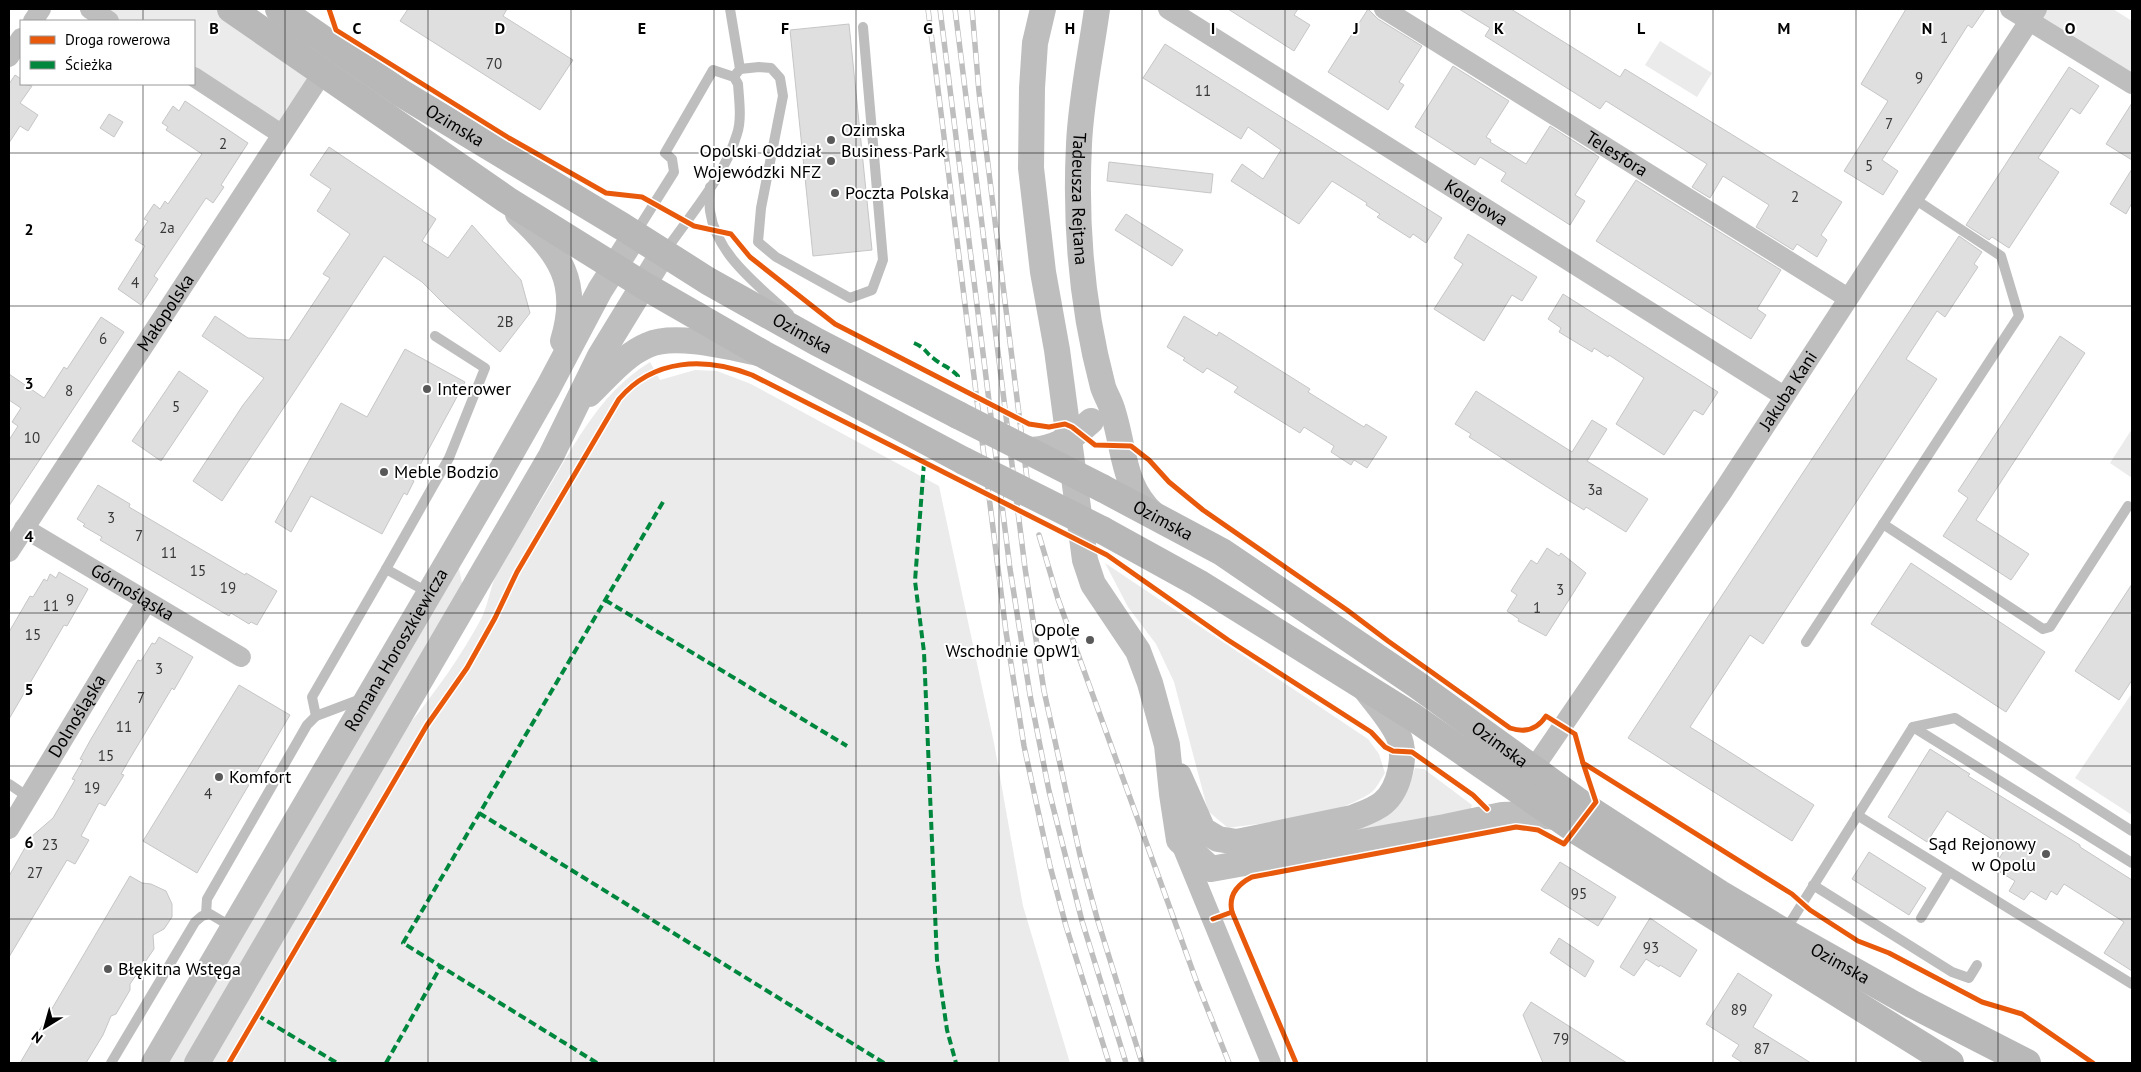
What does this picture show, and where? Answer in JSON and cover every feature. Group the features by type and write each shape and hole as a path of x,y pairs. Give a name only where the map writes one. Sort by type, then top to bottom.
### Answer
{"main road":[{"name":"Ozimska","path":"231,9 507,200 643,285 763,354 964,461 1102,530 1198,583 1413,717 1556,817 1950,1063"},
{"name":"Ozimska","path":"284,10 401,93 663,253 817,342 1102,488 1222,552 1416,684 1590,810 1665,860 1784,932 1912,1004 2027,1063"}],"street":[{"path":"34,20 41,9"},
{"path":"90,9 107,20"},
{"path":"1043,9 1035,42 1032,88 1031,168 1043,272 1057,350 1085,560 1093,584 1138,651 1150,683 1167,744 1172,794 1191,835 1211,869 1213,919"},
{"name":"Tadeusza Rejtana","path":"1097,9 1079,142 1078,204 1085,292 1104,389 1113,411 1126,472 1138,497 1154,515"},
{"name":"Kolejowa","path":"1168,9 1784,396"},
{"name":"Telesfora","path":"1384,9 1848,298"},
{"path":"2010,9 2033,15 2132,84"},
{"name":"Jakuba Kani","path":"1534,768 1723,491 2033,15"},
{"path":"9,57 20,40"},
{"name":"Małopolska","path":"9,552 323,72"},
{"path":"195,78 281,134"},
{"path":"507,200 552,250 561,264 571,294 569,324 548,388"},
{"name":"Romana Horoszkiewicza","path":"154,1063 548,388 600,290 635,235"},
{"name":"Romana Horoszkiewicza","path":"197,1063 550,456 600,356 663,253"},
{"path":"576,407 626,359 648,345 662,340 682,341 763,354"},
{"path":"1025,450 1046,450 1077,432 1091,421 1104,389"},
{"name":"Górnośląska","path":"24,528 241,658"},
{"name":"Dolnośląska","path":"9,829 146,602"},
{"path":"1191,835 1237,842 1352,818 1384,803 1397,782 1403,752 1398,734 1363,686"},
{"path":"1211,869 1502,815 1528,814 1556,817"},
{"path":"1191,835 1213,919 1271,1063"}],"lane":[{"path":"663,253 710,187 728,157 738,132 738,84 730,9"},
{"path":"635,235 674,172 672,159 665,152 713,70 737,73 759,67 771,68 780,78 783,96 761,208 758,242 776,257 850,298 872,290 883,260 863,27"},
{"path":"710,187 711,214 716,232 728,254 817,342"},
{"path":"1806,642 2019,316 2001,256 1914,198"},
{"path":"316,716 312,696 448,458 485,368 435,336"},
{"path":"1883,524 2043,629 2050,627 2128,506"},
{"path":"386,569 429,593"},
{"path":"111,1063 187,935 196,922 206,914 207,899 307,725 316,716 369,696"},
{"path":"1784,932 1913,727 1955,718 2132,832"},
{"path":"1913,727 2132,863"},
{"path":"9,784 28,796"},
{"path":"1857,815 2132,984"},
{"path":"1921,918 1948,872"},
{"path":"1813,885 1952,972 1969,978 1978,965"},
{"path":"206,914 233,927"}],"shaded area":[{"path":"90,9 231,9 323,72 281,134 195,78 195,20 107,20"},
{"path":"2037,9 2113,9 2132,21 2132,84 2029,21"},
{"path":"1660,41 1712,73 1697,97 1645,65"},
{"path":"650,362 660,380 695,370 717,371 751,384 939,486 994,743 1023,906 1070,1063 209,1063 411,722 430,698 473,633 483,614 500,566 574,445 586,426 614,391 631,375"},
{"path":"2132,429 2132,478 2110,463"},
{"path":"1105,563 1368,739 1379,754 1385,773 1374,790 1354,802 1319,814 1228,828 1208,811 1174,682 1156,644 1128,607"},
{"path":"459,569 463,587 183,1063 168,1063 455,571"},
{"path":"2132,693 2132,815 2075,778"},
{"path":"1415,768 1424,769 1472,805 1470,811 1351,831 1398,805 1410,784"}],"building":[{"path":"408,9 507,9 503,16 573,60 540,110 400,21"},
{"path":"1228,9 1298,9 1294,15 1310,25 1294,51"},
{"path":"1368,9 1378,19 1422,46 1399,82 1404,85 1388,110 1328,72"},
{"path":"1459,9 1511,9 1620,77 1625,69 1842,202 1821,235 1827,240 1817,257 1797,244 1793,250 1756,227 1769,205 1723,176 1710,198 1692,187 1707,164 1606,101 1600,109 1485,36 1490,28"},
{"path":"1906,9 1985,9 1972,28 1968,25 1882,160 1898,171 1883,195 1844,171 1888,101 1861,84"},
{"name":"Ozimska Business Park","path":"849,24 872,250 813,256 790,30"},
{"path":"1165,44 1442,218 1426,243 1413,234 1410,238 1377,217 1380,214 1366,205 1367,203 1332,181 1299,224 1231,181 1242,164 1263,179 1281,150 1248,127 1241,139 1143,78"},
{"path":"1453,66 1509,101 1486,137 1491,140 1490,142 1526,164 1550,126 1599,157 1575,195 1585,201 1570,225 1501,181 1506,173 1480,157 1475,165 1415,127"},
{"path":"2069,67 2099,86 2080,114 2071,108 2038,158 2059,172 2009,248 1992,237 1989,240 1966,225"},
{"path":"15,75 20,78 20,85 32,86 20,103 38,115 28,131 20,126 9,143 9,84"},
{"path":"185,101 248,143 221,185 224,187 213,203 206,198 154,276 158,279 141,305 118,289 145,246 135,240 148,221 144,219 154,204 160,209 165,201 168,204 202,154 166,130 168,127 162,123 173,106 179,111"},
{"path":"2132,103 2132,160 2106,144"},
{"path":"109,114 123,122 114,137 100,128"},
{"path":"329,147 436,219 422,241 448,258 472,225 521,280 530,313 500,352 445,305 422,282 384,256 222,501 193,481 243,405 264,378 202,336 215,316 248,338 289,340 330,278 323,274 350,234 317,211 331,189 310,175"},
{"path":"1109,162 1213,174 1211,193 1107,181"},
{"path":"2132,169 2132,203 2126,214 2110,204"},
{"path":"1636,180 1781,270 1757,309 1766,315 1751,339 1596,241"},
{"path":"1126,214 1183,250 1172,266 1115,230"},
{"path":"1468,234 1537,277 1522,301 1512,295 1484,341 1434,309 1463,264 1454,258"},
{"path":"1959,236 1982,252 1974,264 1978,267 1945,317 1937,311 1906,359 1937,379 1763,644 1750,635 1690,727 1814,805 1792,841 1628,738"},
{"path":"1563,294 1718,392 1703,415 1694,410 1664,455 1616,424 1644,378 1609,355 1608,357 1594,348 1592,352 1559,332 1561,328 1548,319"},
{"path":"1184,316 1217,336 1219,332 1310,389 1308,392 1364,427 1366,424 1387,437 1367,468 1354,460 1351,465 1331,452 1334,446 1304,427 1300,433 1234,392 1238,387 1207,368 1203,373 1183,360 1185,358 1167,347"},
{"path":"101,317 124,332 9,506 9,440 18,426 12,422 21,408 9,400 9,374 44,398 64,367 67,369"},
{"path":"2060,336 2085,353 1976,520 2029,554 2011,580 1943,536 1968,498 1958,491"},
{"path":"405,349 465,382 412,480 414,481 407,495 404,493 382,534 311,496 291,532 275,522 341,403 367,417"},
{"path":"179,371 208,391 161,461 132,441"},
{"path":"1476,391 1572,452 1592,420 1607,429 1587,461 1648,499 1626,532 1586,507 1584,510 1555,492 1469,437 1471,434 1455,424"},
{"path":"98,485 130,504 129,507 245,575 246,573 277,591 257,625 251,622 249,624 231,613 229,616 100,540 102,537 83,526 85,524 77,519"},
{"path":"1547,548 1559,556 1561,553 1586,573 1546,636 1518,621 1519,619 1507,611 1517,595 1511,591 1521,575 1531,560 1537,564"},
{"path":"1911,563 2045,652 2006,712 1871,624"},
{"path":"59,572 88,589 67,626 64,625 9,719 9,632 30,596 33,597 44,579 47,581 50,574 56,578"},
{"path":"2132,584 2132,680 2119,700 2075,671"},
{"path":"159,637 193,657 129,760 121,774 124,775 105,806 99,803 81,836 89,840 75,864 67,860 9,957 9,876 31,837 53,818 75,780 72,779 83,760 80,759 91,739 138,660 141,661 152,643 155,644"},
{"path":"239,685 290,715 197,873 143,841"},
{"name":"Sąd Rejonowy w Opolu","path":"1930,749 1970,774 1968,776 2080,845 2080,847 2132,880 2132,971 2104,953 2124,922 2064,884 2057,895 2051,891 2046,900 2031,891 2024,900 2009,891 2015,881 2000,872 2005,864 1998,860 2006,848 1947,811 1927,842 1888,817"},
{"path":"1869,852 1926,888 1909,915 1852,879"},
{"path":"1560,862 1616,897 1598,926 1541,890"},
{"name":"Błękitna Wstęga","path":"130,876 142,883 151,884 166,891 172,904 172,917 164,929 153,935 154,949 130,984 130,990 116,1014 111,1016 103,1035 86,1063 20,1063"},
{"path":"1650,918 1697,950 1680,977 1646,959 1634,976 1620,967"},
{"path":"1559,938 1594,961 1585,977 1550,953"},
{"path":"1738,973 1772,995 1753,1027 1811,1063 1743,1063 1732,1056 1739,1045 1706,1024"},
{"path":"1531,1002 1627,1063 1543,1063 1523,1015"}],"railway":[{"path":"928,9 1006,632 1024,746 1050,866 1066,926 1109,1063"},
{"path":"940,9 1010,569 1030,695 1049,791 1082,921 1126,1063"},
{"path":"955,9 1025,568 1044,691 1080,855 1097,918 1142,1063"},
{"path":"972,9 979,92 1028,487"},
{"path":"1039,535 1058,599 1196,980 1229,1063"}],"marked path":[{"path":"914,343 955,373 958,376 957,379"},
{"path":"924,463 915,581 924,652 937,960 947,1030 956,1063"},
{"path":"597,1063 403,943 663,502"},
{"path":"605,600 847,746"},
{"path":"479,813 884,1063"},
{"path":"386,1063 441,966"},
{"path":"257,1015 337,1063"}],"cycle path":[{"path":"329,9 336,30 509,138 606,193 642,197 694,226 731,234 750,257 835,324 1029,424 1049,427 1065,424 1072,427 1095,445 1131,446 1149,460 1169,482 1203,510 1347,610 1510,728 1530,729 1539,724 1546,716 1575,734 1583,763 1792,894 1810,910 1858,941 1889,953 1982,1002 2022,1014 2093,1063"},
{"path":"229,1063 427,725 467,668 495,618 517,572 619,399 633,385 648,375 681,365 716,365 752,375 1107,555 1228,640 1371,732 1385,747 1393,751 1412,752 1473,795 1487,809"},
{"path":"1213,919 1232,912 1231,900 1235,891 1242,883 1252,877 1516,827 1538,830 1564,844 1596,802 1583,763"},
{"path":"1232,912 1296,1063"}],"place":[{"name":"Ozimska Business Park","path":"831,140"},
{"name":"Opolski Oddział Wojewódzki NFZ","path":"831,161"},
{"name":"Poczta Polska","path":"835,193"},
{"name":"Interower","path":"427,389"},
{"name":"Meble Bodzio","path":"384,472"},
{"name":"Opole Wschodnie OpW1","path":"1090,640"},
{"name":"Komfort","path":"219,777"},
{"name":"Sąd Rejonowy w Opolu","path":"2046,854"},
{"name":"Błękitna Wstęga","path":"108,969"}]}
